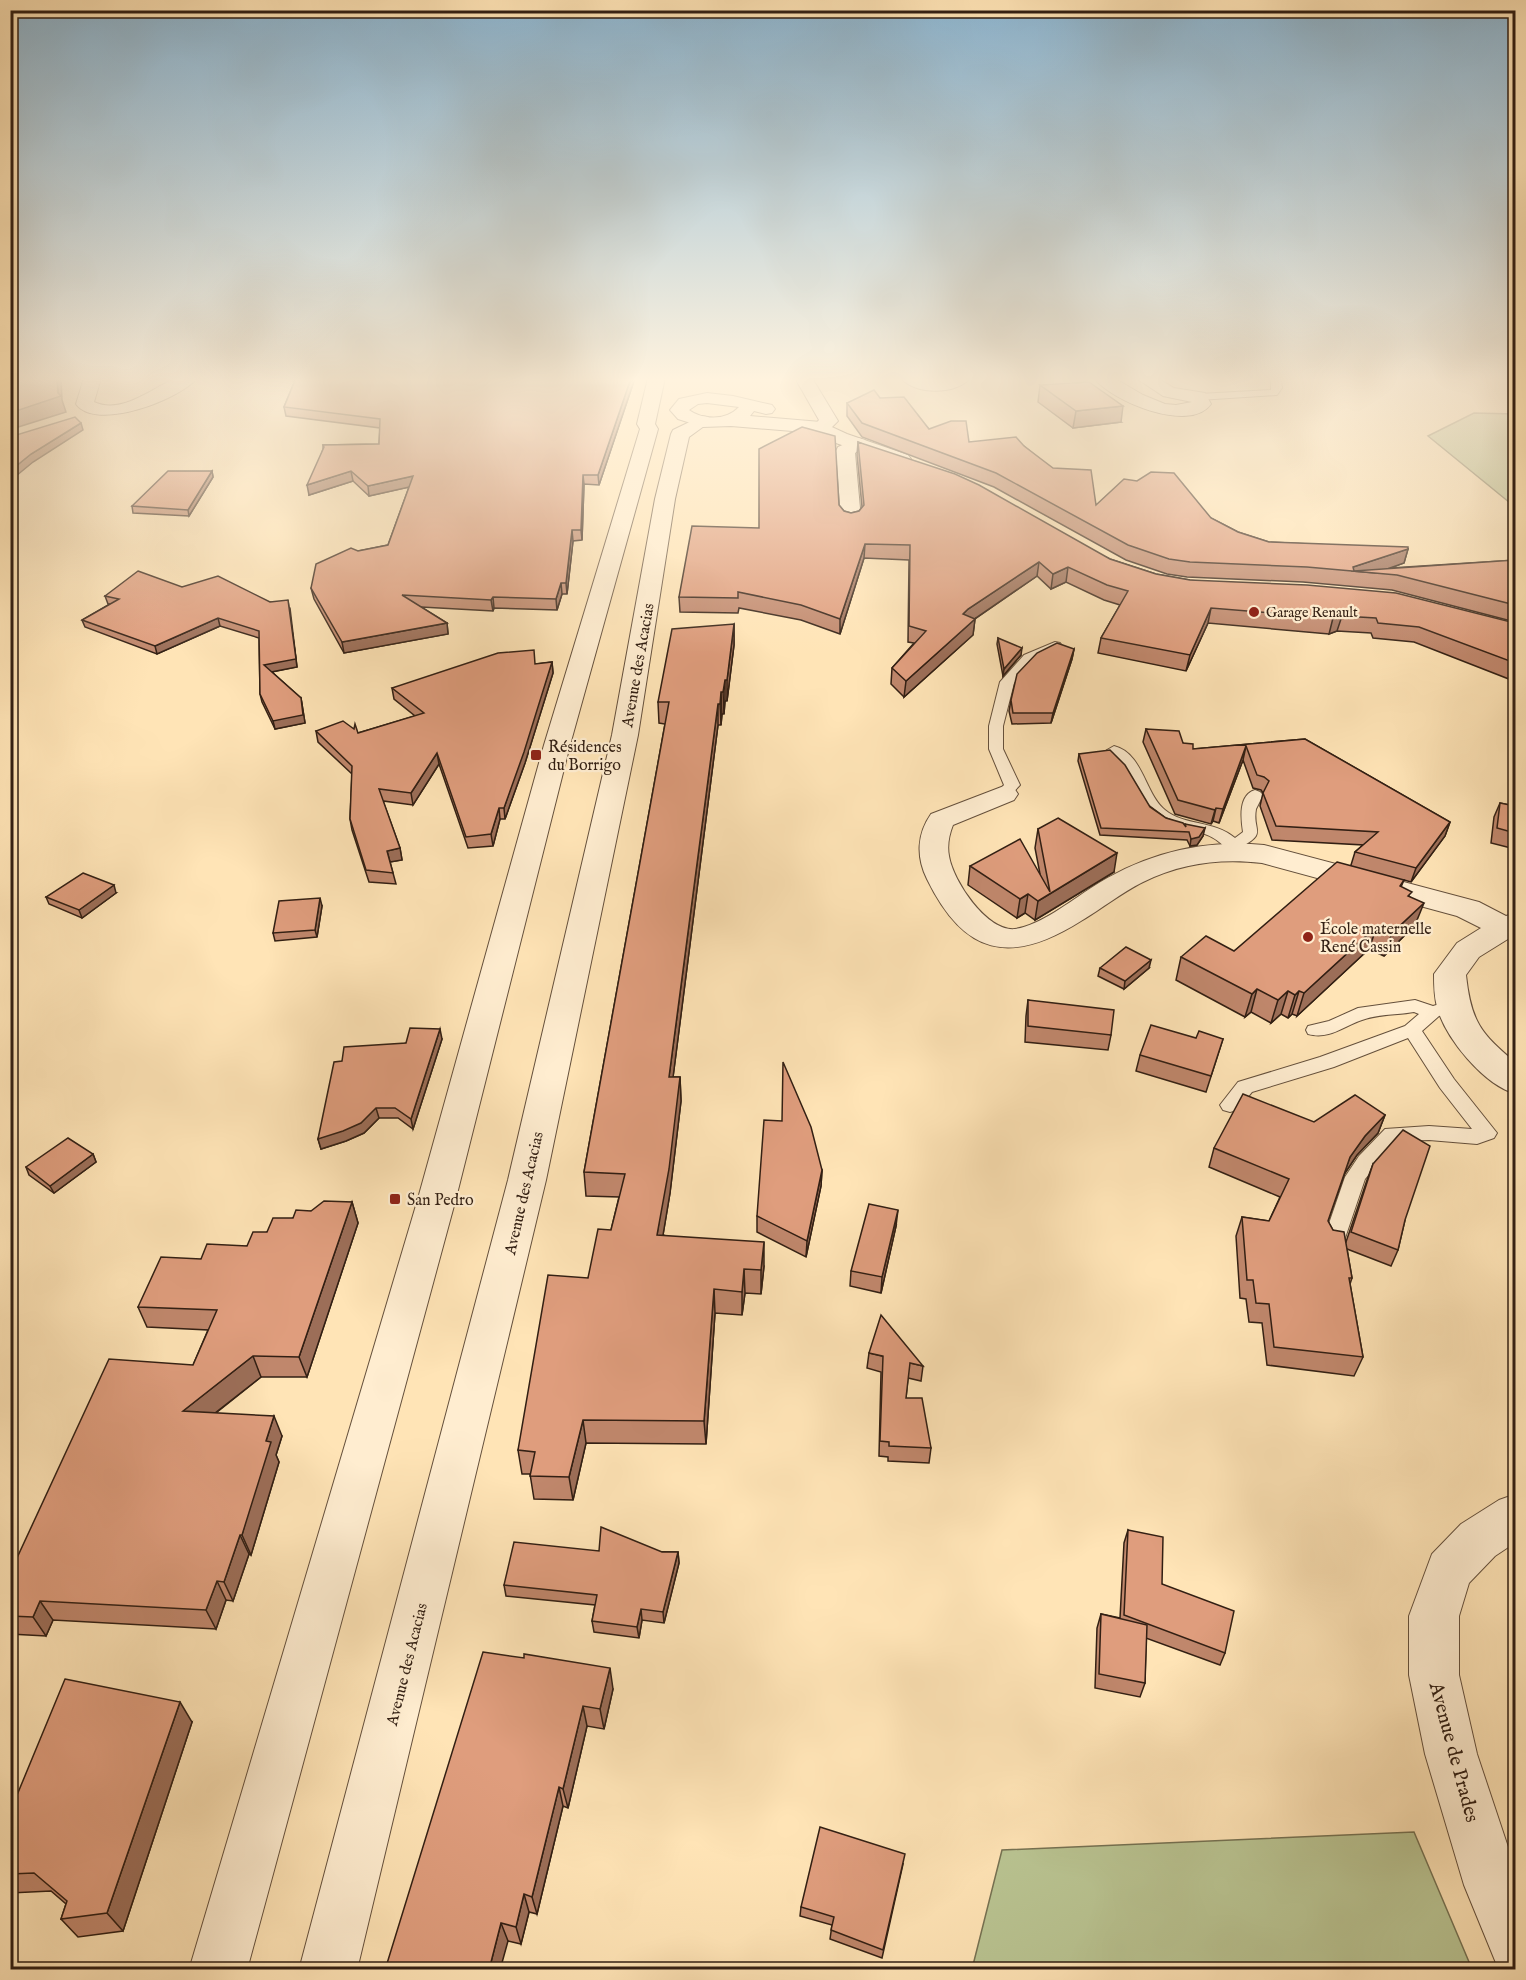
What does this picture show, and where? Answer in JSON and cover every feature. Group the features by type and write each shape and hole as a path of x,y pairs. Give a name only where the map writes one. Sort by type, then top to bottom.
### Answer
{"street":[{"path":"218,1970 436,1202 557,745 635,470"},
{"name":"Avenue des Acacias","path":"328,1970 527,1180 625,735 672,470"},
{"path":"847,470 851,519"},
{"path":"1004,794 941,820 932,838 934,857 940,873 959,906 981,929 1002,939 1025,938 1130,877 1172,860 1234,847 1468,909 1510,925"},
{"path":"1510,925 1468,950 1450,974 1443,1009 1487,1057 1515,1082"},
{"name":"Avenue de Prades","path":"1515,1515 1478,1540 1449,1570 1434,1616 1434,1675 1451,1754 1492,1885 1515,1943"}],"lane":[{"path":"1004,794 1012,785 996,749 996,726 1007,682 1029,658 1055,646"},
{"path":"1114,750 1128,762 1149,799 1162,816 1211,831 1231,840 1234,847 1251,832 1248,811 1255,795"},
{"path":"1315,1030 1333,1027 1358,1014 1415,1006 1443,1009"},
{"path":"1230,1106 1245,1087 1327,1062 1412,1030 1443,1009"},
{"path":"1334,1241 1355,1178 1366,1161 1392,1134 1429,1133 1477,1137 1487,1133 1464,1108 1436,1070 1412,1030"}],"green space":[{"path":"1470,470 1515,470 1515,507"},
{"path":"1414,1832 1472,1969 972,1969 1002,1850"}],"building":[{"path":"314,470 600,470 598,475 583,475 581,530 572,530 566,583 561,583 556,599 493,597 491,600 402,595 447,623 342,642 311,588 316,564 351,548 358,551 388,545 413,476 368,486 351,471 307,485"},
{"path":"759,470 837,470 839,505 844,511 851,513 859,511 864,505 861,470 944,470 979,485 1110,559 1156,574 1190,580 1307,585 1396,593 1515,623 1515,663 1419,627 1378,623 1376,618 1342,616 1333,618 1211,608 1190,655 1101,638 1128,591 1107,585 1068,567 1053,574 1039,562 968,609 963,614 975,619 906,681 892,668 926,631 909,626 910,545 865,544 840,619 801,605 738,592 738,598 679,597 692,526 759,528"},
{"path":"989,470 1091,470 1096,505 1124,479 1137,481 1151,472 1174,473 1211,518 1238,532 1269,542 1408,547 1408,549 1353,567 1354,571 1515,560 1515,605 1397,575 1169,559 1128,545"},
{"path":"168,471 212,471 188,510 132,506"},
{"path":"138,571 182,587 218,576 270,602 288,600 296,659 264,665 301,698 303,715 273,721 260,694 259,631 218,618 155,646 82,620 119,599 105,596"},
{"path":"734,624 727,680 721,692 720,704 718,704 669,1077 680,1077 669,1169 657,1235 764,1242 761,1270 744,1269 742,1292 714,1289 704,1421 583,1420 569,1477 530,1476 535,1452 518,1450 548,1275 588,1278 598,1229 611,1230 625,1174 584,1172 669,702 658,702 672,629"},
{"path":"998,638 1022,648 1004,669"},
{"path":"1057,643 1074,649 1053,713 1013,713 1011,700 1017,674 1037,653"},
{"path":"534,650 535,664 552,662 524,752 504,808 499,808 491,834 466,837 437,753 411,793 379,789 400,848 387,851 393,873 366,870 350,819 352,766 316,731 343,721 354,729 355,724 358,733 424,713 392,688 498,653"},
{"path":"1146,729 1179,731 1183,743 1193,744 1193,749 1305,739 1450,822 1416,868 1355,852 1378,832 1276,826 1263,793 1269,781 1257,775 1246,746 1223,809 1216,808 1215,810 1178,800"},
{"path":"1110,750 1125,765 1150,807 1166,818 1183,823 1186,827 1185,824 1205,828 1199,837 1191,839 1189,832 1101,828 1079,754"},
{"path":"1500,803 1515,806 1515,833 1497,828"},
{"path":"1058,818 1117,853 1038,901 1028,894 1020,899 970,866 1020,839 1050,892 1038,829"},
{"path":"1337,862 1404,880 1400,886 1412,892 1408,896 1424,903 1392,933 1377,926 1304,993 1299,991 1295,995 1288,991 1278,1000 1257,989 1252,994 1181,957 1206,936 1234,951"},
{"path":"83,873 114,885 79,910 46,897"},
{"path":"320,898 315,930 273,933 279,901"},
{"path":"1126,947 1151,960 1125,981 1100,968"},
{"path":"1028,1000 1114,1010 1111,1035 1028,1026"},
{"path":"1151,1025 1196,1038 1199,1031 1223,1039 1211,1076 1140,1055"},
{"path":"410,1028 440,1029 411,1119 395,1108 376,1108 361,1123 318,1139 334,1062 342,1061 344,1047 406,1043"},
{"path":"783,1062 811,1127 822,1170 807,1241 757,1216 764,1120 782,1121"},
{"path":"1243,1094 1314,1122 1355,1095 1385,1115 1365,1136 1350,1157 1328,1221 1333,1230 1344,1232 1352,1278 1349,1278 1363,1357 1274,1347 1269,1304 1256,1303 1253,1280 1247,1280 1242,1217 1269,1221 1289,1179 1214,1148"},
{"path":"1403,1130 1430,1146 1405,1220 1398,1250 1351,1232 1373,1164"},
{"path":"68,1138 93,1154 50,1186 26,1167"},
{"path":"324,1201 352,1202 299,1357 253,1356 183,1411 274,1416 266,1441 271,1442 242,1535 240,1535 224,1582 217,1581 206,1610 40,1601 33,1617 10,1616 10,1573 109,1359 193,1365 217,1310 138,1307 161,1257 201,1259 207,1244 247,1246 253,1232 267,1232 273,1218 293,1218 296,1210 311,1211"},
{"path":"869,1204 898,1210 882,1277 851,1271"},
{"path":"881,1315 923,1366 910,1363 906,1398 922,1398 931,1448 889,1446 889,1442 880,1441 883,1356 869,1353"},
{"path":"601,1527 662,1552 678,1552 663,1612 641,1609 637,1627 592,1621 597,1595 504,1585 514,1542 599,1551"},
{"path":"1128,1530 1163,1537 1162,1584 1234,1611 1225,1653 1124,1615"},
{"path":"1101,1614 1147,1625 1145,1683 1099,1674"},
{"path":"483,1652 524,1658 524,1654 610,1668 600,1709 583,1706 563,1789 559,1787 532,1897 524,1894 516,1927 501,1923 489,1970 385,1970"},
{"path":"65,1679 180,1702 107,1913 61,1919 67,1901 34,1873 10,1874 10,1812"},
{"path":"820,1827 905,1854 883,1950 831,1930 834,1917 801,1907"}],"place":[{"name":"Garage Renault","path":"1254,612"},
{"name":"Résidences du Borrigo","path":"536,755"},
{"name":"École maternelle René Cassin","path":"1308,937"},
{"name":"San Pedro","path":"395,1199"}]}
